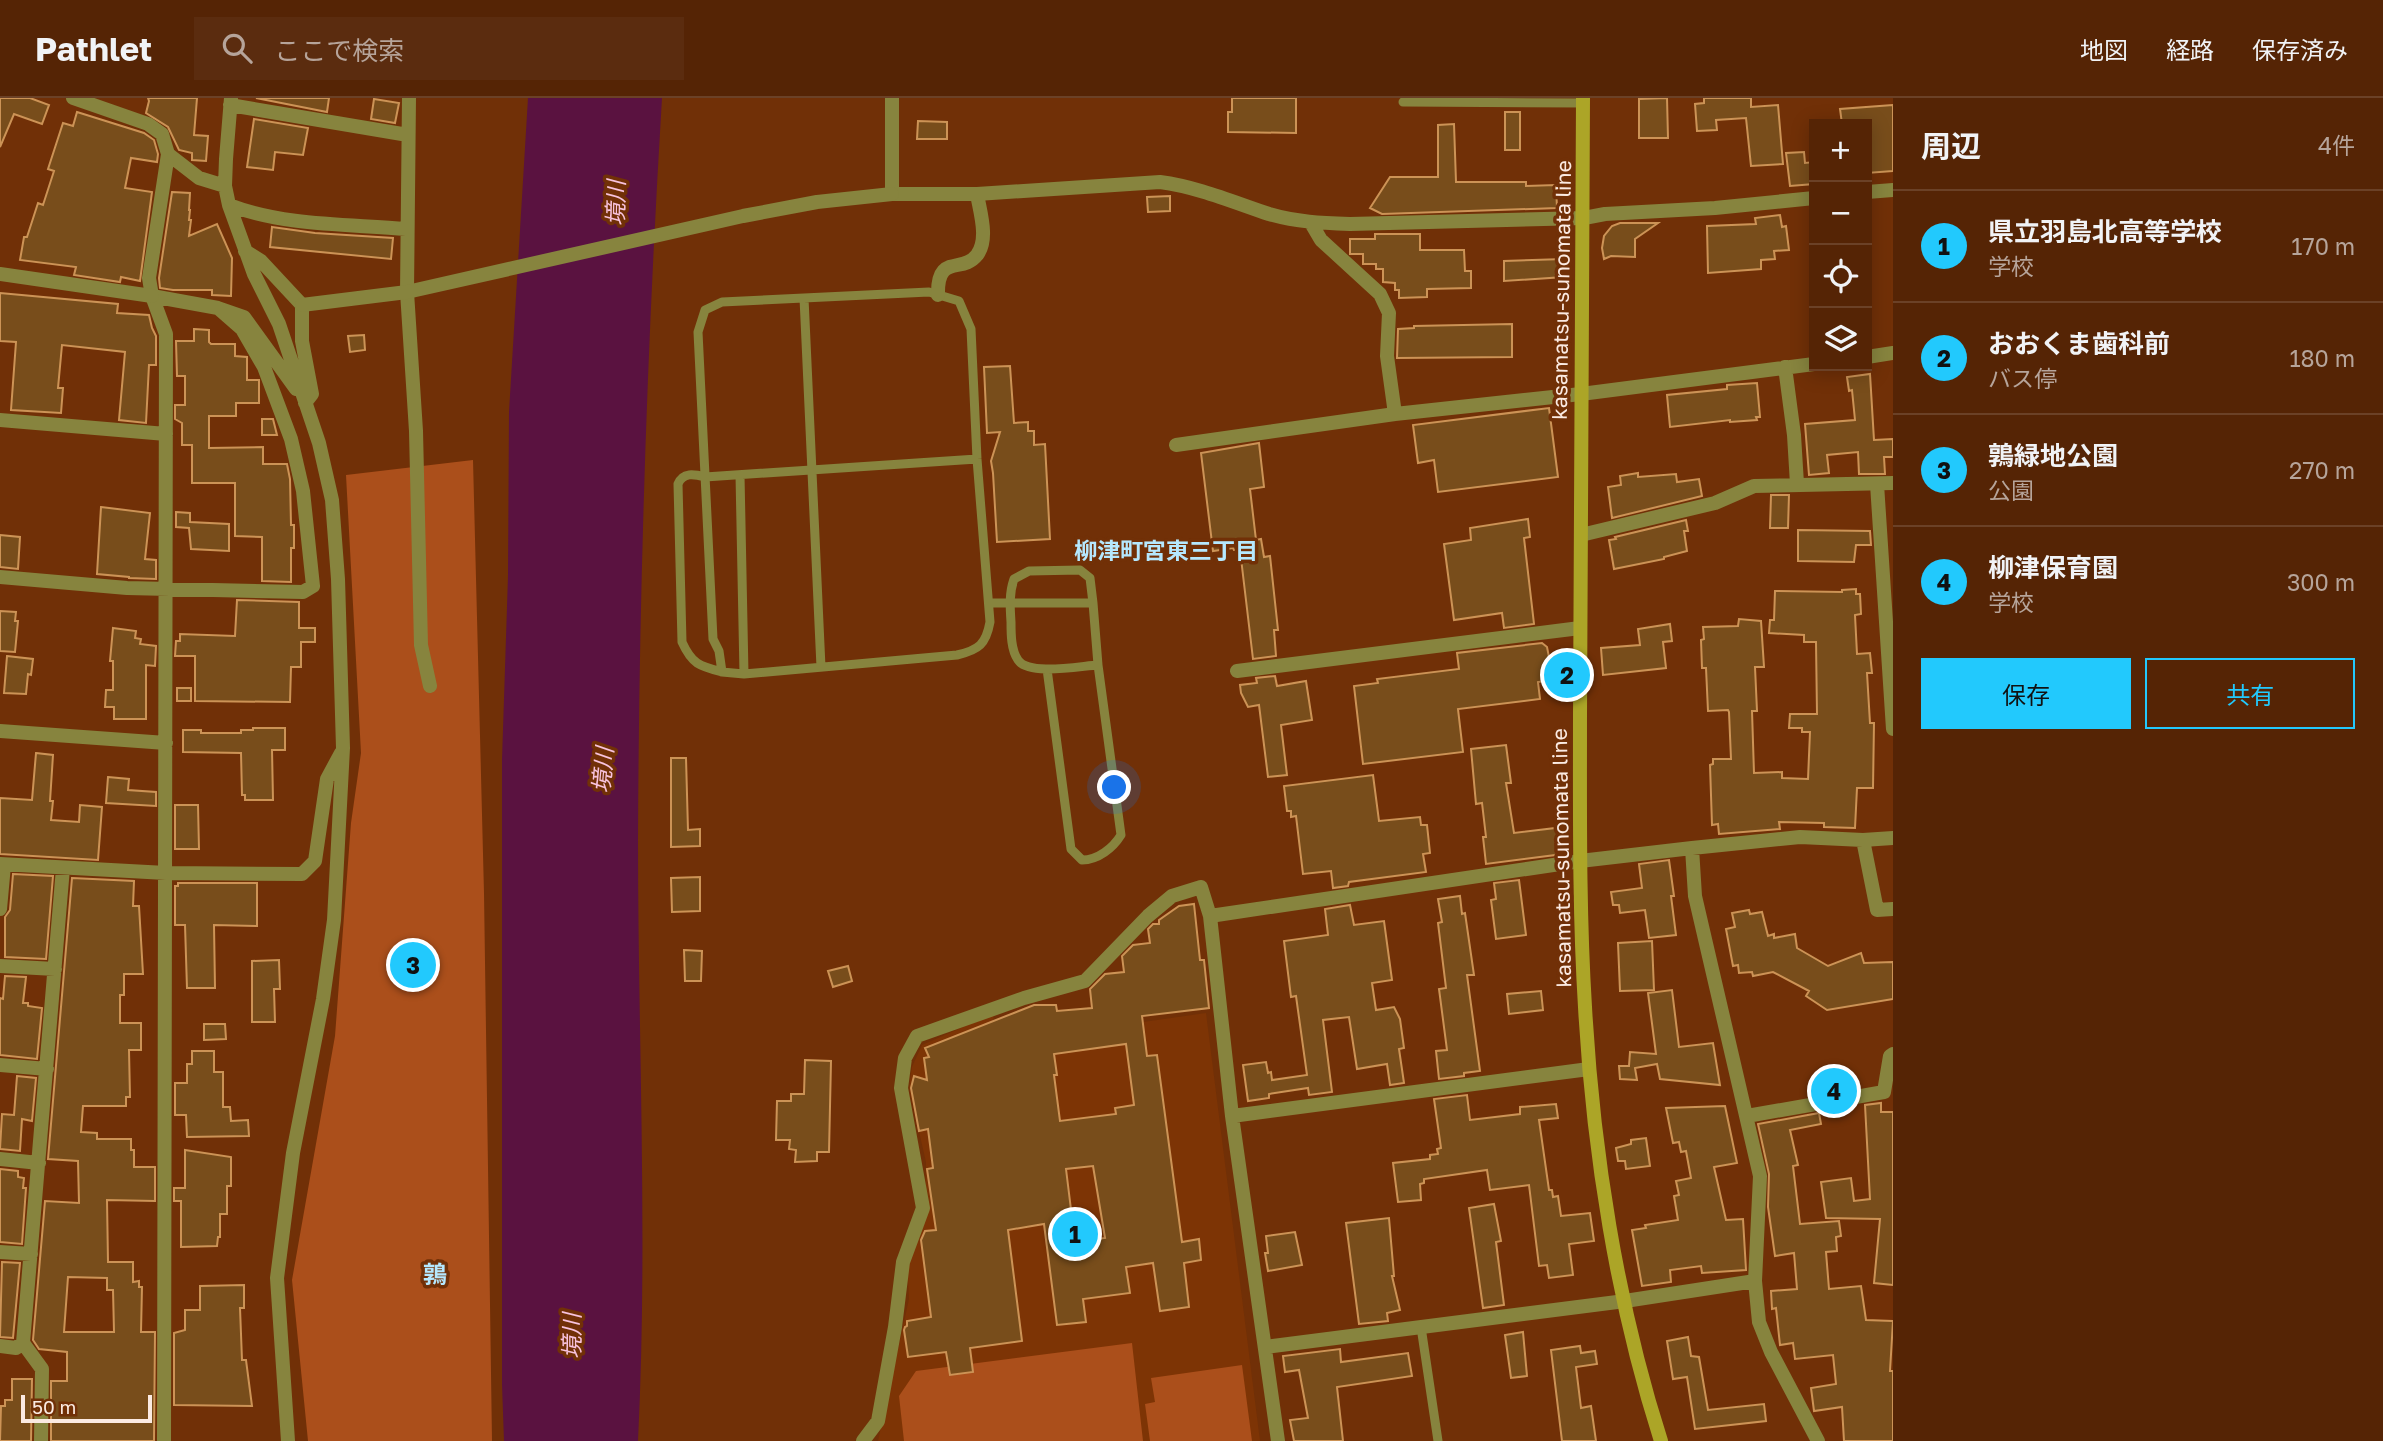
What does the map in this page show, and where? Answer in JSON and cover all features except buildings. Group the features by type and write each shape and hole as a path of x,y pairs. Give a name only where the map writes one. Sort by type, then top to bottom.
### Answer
{"main road":[{"name":"kasamatsu-sunomata line","path":"1583,101 1580,861 1585,1007 1602,1183 1625,1301 1661,1441"}],"street":[{"path":"73,98 148,124 162,134 168,154 149,278 152,296 166,334 164,1441"},
{"path":"408,98 407,292 416,431 421,645 430,686"},
{"path":"892,98 892,194"},
{"path":"288,1441 277,1278 293,1153 323,999 334,920 343,748 338,579 332,500 319,443 279,324 245,251 229,205 225,186 230,101 408,135"},
{"path":"168,154 199,178 225,186"},
{"path":"302,305 407,292 674,231 817,202 892,194 977,194 1160,182 1176,184 1271,214 1311,223 1584,218 1605,214 1715,208 1809,199"},
{"path":"1872,192 1893,190"},
{"path":"937,295 937,282 945,269 974,258 980,248 982,228 977,194"},
{"path":"229,205 244,211 293,220 407,229"},
{"path":"1311,223 1321,240 1380,294 1389,313 1387,356 1395,414"},
{"path":"245,251 261,261 302,305 302,341 312,394 305,403"},
{"path":"0,274 152,296 218,308 244,317 305,403"},
{"path":"0,577 166,590 303,592 313,586 303,491 291,439 264,367 242,329 218,308"},
{"path":"1872,356 1893,354"},
{"path":"1176,445 1395,414 1581,394 1809,365"},
{"path":"1785,367 1797,484"},
{"path":"0,421 166,434"},
{"path":"1581,535 1715,503 1754,486 1893,483"},
{"path":"1877,484 1893,729"},
{"path":"1237,671 1580,628"},
{"path":"0,731 166,743"},
{"path":"0,909 2,864 166,873 302,874 315,861 327,779 343,748"},
{"path":"1210,916 1580,861 1692,848 1800,837 1863,840 1893,838"},
{"path":"1863,840 1877,910 1893,909"},
{"path":"1692,848 1695,896 1760,1176 1755,1281 1759,1322 1771,1352 1818,1441"},
{"path":"41,1441 42,1369 23,1343 63,868"},
{"path":"863,1441 877,1421 895,1327 903,1262 923,1208 901,1088 905,1058 917,1036 1024,998 1085,981 1148,916 1172,896 1201,887 1210,916 1232,1116 1278,1441"},
{"path":"0,966 55,969"},
{"path":"1747,1116 1884,1091 1890,1056 1893,1054"},
{"path":"0,1065 47,1069"},
{"path":"1232,1116 1589,1069"},
{"path":"0,1160 39,1163"},
{"path":"0,1252 31,1254"},
{"path":"1265,1347 1625,1301 1755,1281"},
{"path":"0,1346 16,1348 23,1343"},
{"path":"278,1441 278,1426 285,1407"}],"lane":[{"path":"1403,102 1583,101"},
{"path":"722,672 719,651 713,639 705,477 698,332 705,310 722,302 929,292 959,301 971,328 977,459 990,622 987,639 972,652 744,674 722,672 698,665 688,655 682,642 678,484 681,479 687,475 705,477 977,459"},
{"path":"804,298 821,667"},
{"path":"740,474 744,674"},
{"path":"1047,669 1071,849 1082,860 1093,860 1116,844 1121,835 1098,665 1090,578 1080,570 1067,570 1029,571 1014,579 1010,589 1011,638 1017,660 1026,667 1047,669 1098,665"},
{"path":"989,603 1093,603"},
{"path":"1421,1327 1437,1441"}],"shaded area":[{"path":"473,460 484,893 492,1441 308,1441 292,1280 335,1036 351,823 361,753 346,475"},
{"path":"1206,1013 1260,1441 878,1441 909,1299 907,1259 925,1210 926,1162 909,1088 912,1067 922,1045 993,1014 997,1043"},
{"path":"1132,1343 1143,1441 904,1441 899,1396 916,1371"},
{"path":"1242,1365 1252,1441 1150,1441 1145,1404 1155,1402 1151,1378"}],"water":[{"name":"境川","path":"528,98 662,98 648,376 640,654 638,915 642,1291 638,1441 504,1441 502,760 508,576 509,412"}],"place":[{"name":"おおくま歯科前","path":"1567,675"},
{"name":"鶉緑地公園","path":"413,965"},
{"name":"柳津保育園","path":"1834,1091"},
{"name":"県立羽島北高等学校","path":"1075,1234"}],"district":[{"name":"柳津町宮東三丁目","path":"1166,550"},
{"name":"鶉","path":"435,1273"}]}
